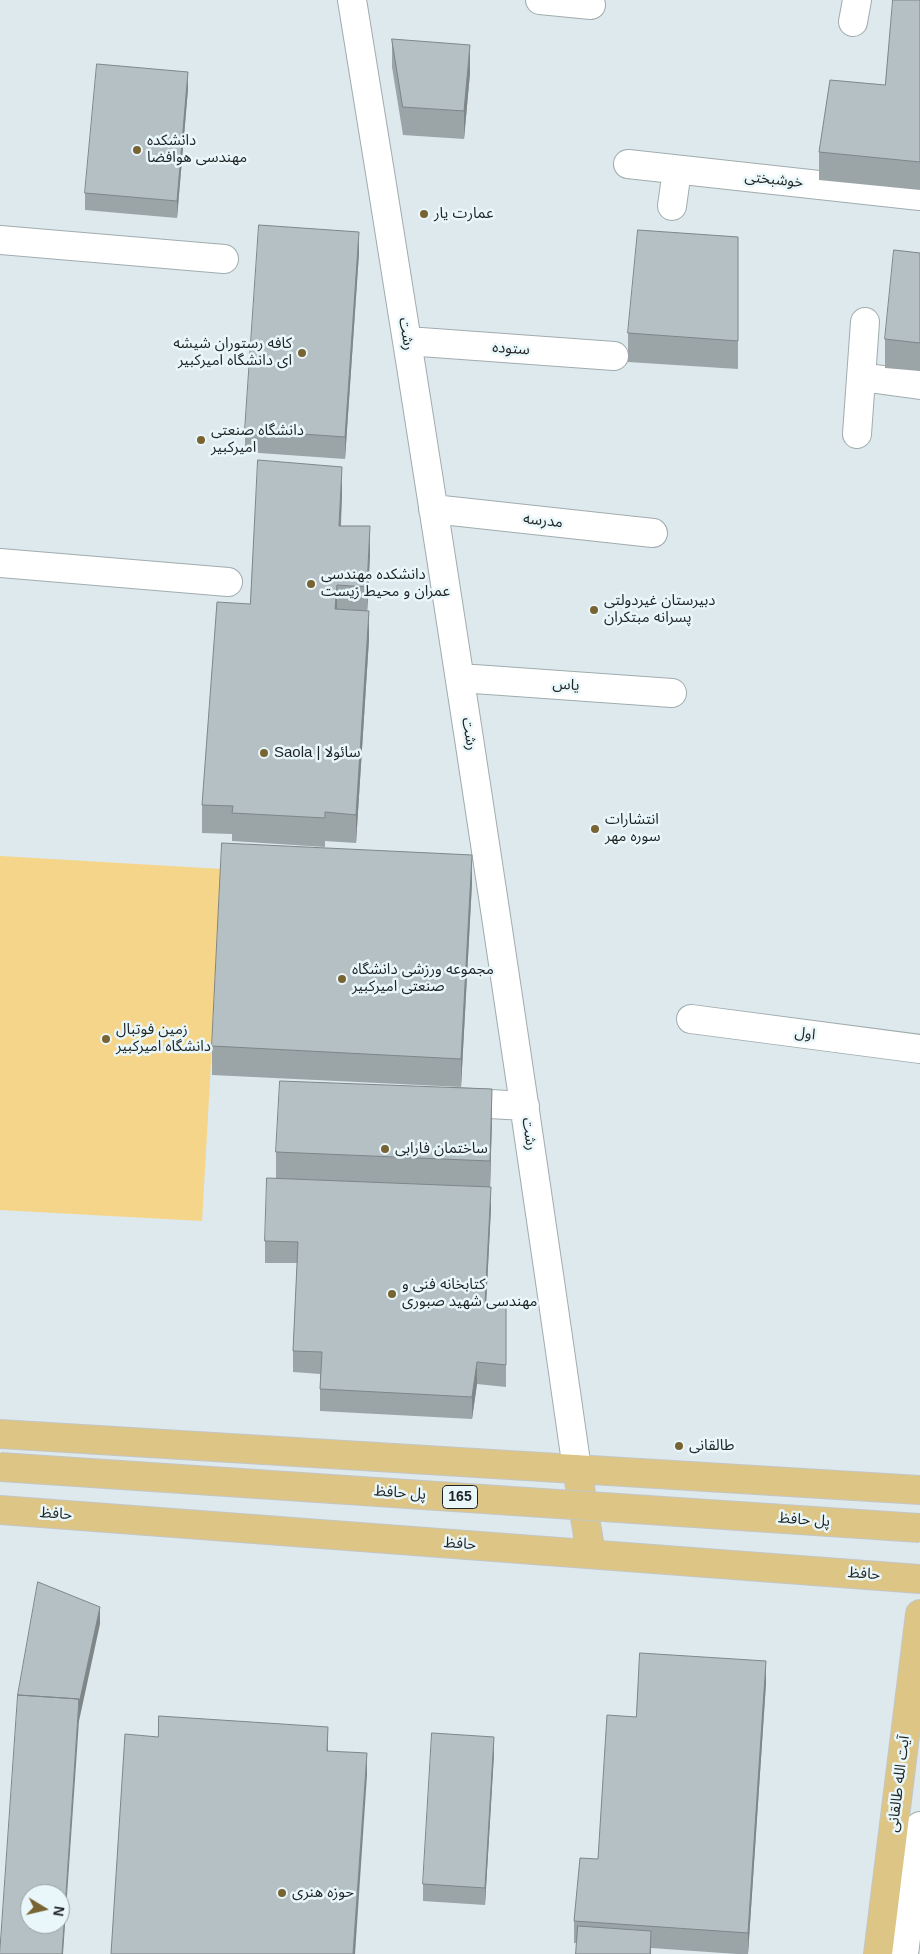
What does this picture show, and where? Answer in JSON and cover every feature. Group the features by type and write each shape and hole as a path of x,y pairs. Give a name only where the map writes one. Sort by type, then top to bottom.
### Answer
{"main road":[{"path":"0,1434 920,1490"},
{"name":"پل حافظ","path":"0,1467 920,1528"},
{"path":"577,1469 591,1554"},
{"name":"حافظ","path":"0,1510 920,1578"},
{"name":"آیت الله طالقانی","path":"878,1954 920,1614"}],"street":[{"name":"رشت","path":"352,0 408,341 460,678 525,1106 577,1469"},
{"path":"540,0 591,5"},
{"name":"خوشبختی","path":"628,164 920,196"},
{"path":"672,206 677,170"},
{"path":"0,240 224,260"},
{"path":"857,434 865,322"},
{"name":"ستوده","path":"408,341 614,356"},
{"path":"861,378 920,385"},
{"name":"مدرسه","path":"433,509 653,534"},
{"path":"0,563 228,582"},
{"name":"یاس","path":"460,678 672,693"},
{"name":"اول","path":"690,1019 920,1049"},
{"path":"427,1101 525,1106"},
{"path":"904,1954 920,1826"}],"shaded area":[{"name":"زمین فوتبال دانشگاه امیرکبیر","path":"0,856 222,869 202,1221 0,1210"}],"building":[{"path":"893,0 920,0 920,162 819,152 830,80 885,85"},
{"path":"392,39 470,45 464,111 403,107"},
{"name":"دانشکده مهندسی هوافضا","path":"97,64 188,72 177,201 85,193"},
{"name":"کافه رستوران شیشه ای دانشگاه امیرکبیر","path":"259,225 359,232 345,437 245,430"},
{"path":"638,230 738,237 738,341 628,333"},
{"path":"894,250 920,253 920,343 885,339"},
{"path":"258,460 342,467 339,526 370,526 367,587 337,585 335,609 369,611 356,815 325,812 325,818 232,813 233,806 202,805 217,602 250,604"},
{"name":"مجموعه ورزشی دانشگاه صنعتی امیرکبیر","path":"222,843 472,855 461,1059 212,1046"},
{"path":"280,1081 492,1089 490,1161 276,1152"},
{"name":"کتابخانه فنی و مهندسی شهید صبوری","path":"267,1178 491,1187 485,1304 506,1305 506,1365 477,1362 472,1397 320,1389 322,1352 293,1351 298,1242 265,1241"},
{"path":"38,1582 100,1607 79,1704 79,1699 18,1695"},
{"path":"640,1653 766,1661 748,1933 574,1921 580,1858 598,1859 607,1715 636,1717"},
{"path":"18,1695 79,1699 67,1884 20,1884 20,1934 63,1934 62,1954 0,1954"},
{"path":"159,1716 328,1727 327,1751 367,1753 353,1954 111,1954 125,1734 158,1737"},
{"path":"432,1733 494,1737 485,1888 423,1884"},
{"path":"578,1926 651,1931 650,1954 576,1954"}],"place":[{"name":"دانشکده مهندسی هوافضا","path":"137,150"},
{"name":"عمارت یار","path":"424,214"},
{"name":"کافه رستوران شیشه ای دانشگاه امیرکبیر","path":"302,353"},
{"name":"دانشگاه صنعتی امیرکبیر","path":"201,440"},
{"name":"دانشکده مهندسی عمران و محیط زیست","path":"311,584"},
{"name":"دبیرستان غیردولتی پسرانه مبتکران","path":"594,610"},
{"name":"Saola | سائولا","path":"264,753"},
{"name":"انتشارات سوره مهر","path":"595,829"},
{"name":"مجموعه ورزشی دانشگاه صنعتی امیرکبیر","path":"342,979"},
{"name":"زمین فوتبال دانشگاه امیرکبیر","path":"106,1039"},
{"name":"ساختمان فارابی","path":"385,1149"},
{"name":"کتابخانه فنی و مهندسی شهید صبوری","path":"392,1294"},
{"name":"طالقانی","path":"679,1446"},
{"name":"حوزه هنری","path":"282,1893"}]}
